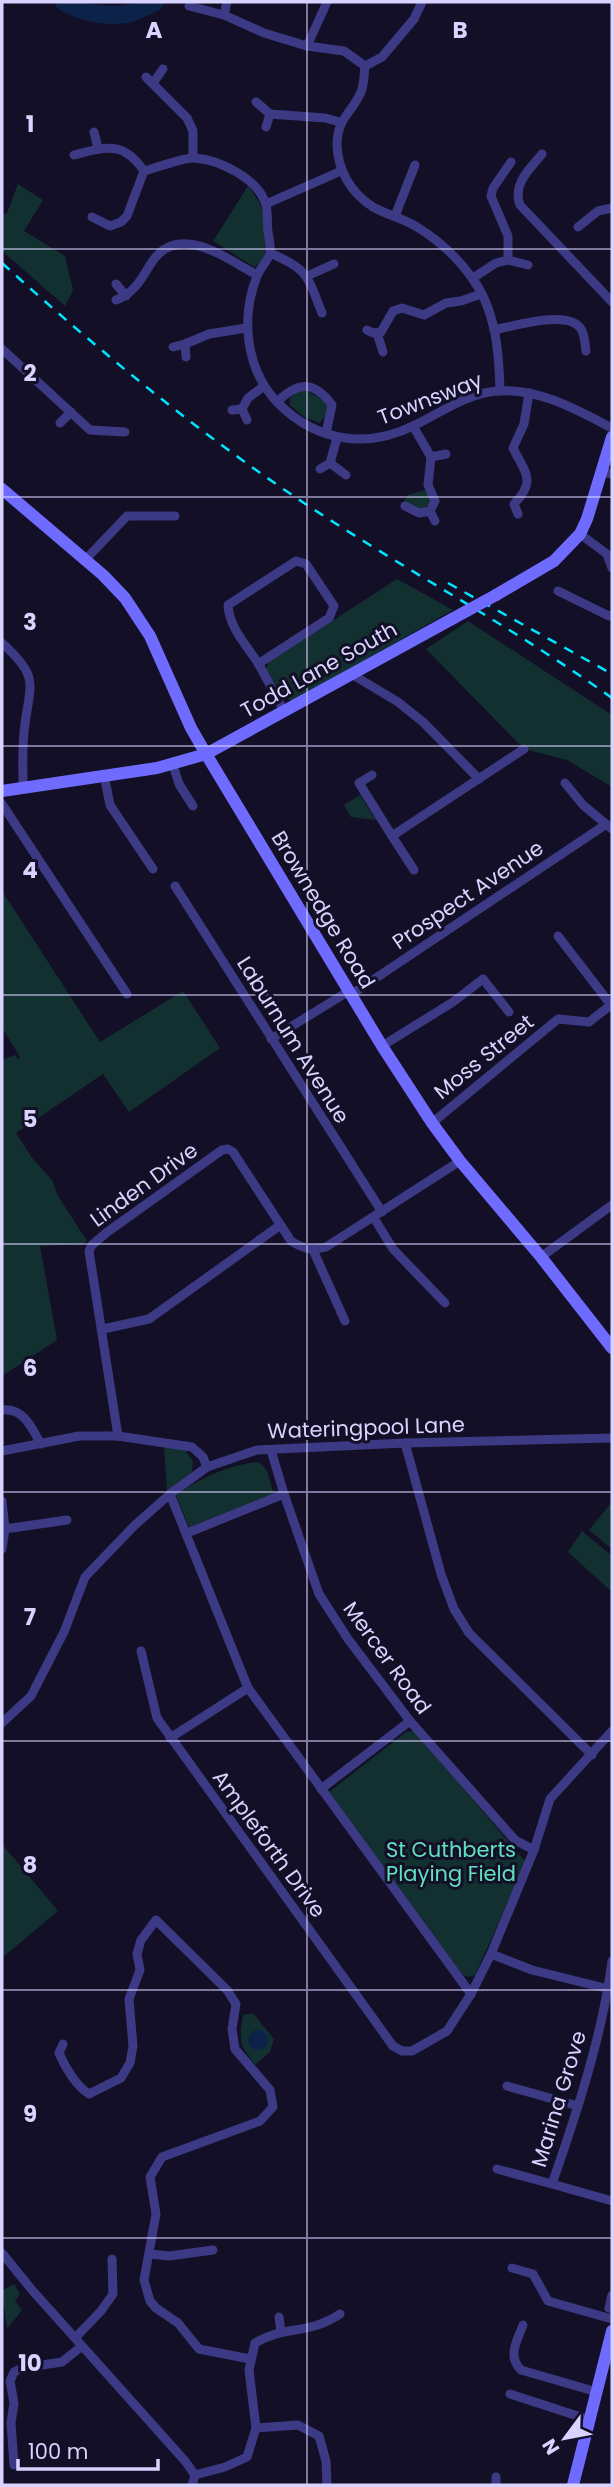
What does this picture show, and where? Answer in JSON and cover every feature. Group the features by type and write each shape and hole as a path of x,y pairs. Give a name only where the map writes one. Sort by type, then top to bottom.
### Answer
{"main road":[{"path":"580,534 606,473 612,437"},
{"name":"Brownedge Road","path":"4,491 115,585 136,613 150,636 191,728 382,1046 460,1161 541,1257 612,1349"},
{"name":"Todd Lane South","path":"2,791 173,765 206,754 353,675 554,561 580,534"},
{"path":"573,2485 612,2331"}],"street":[{"path":"224,15 227,2"},
{"path":"307,46 327,2"},
{"path":"365,66 382,57 414,19 422,2"},
{"path":"189,6 224,15 264,33 307,46 344,51 365,66"},
{"path":"365,66 361,92 340,122 337,144 341,171 358,195 373,207 416,226 443,246 472,278 495,330 499,391"},
{"path":"163,69 149,80 187,118 193,131 193,157"},
{"path":"256,102 270,114 325,118 340,122"},
{"path":"266,127 270,114"},
{"path":"94,132 98,148"},
{"path":"74,155 105,146 120,149 136,159 144,171"},
{"path":"542,154 520,181 517,197 520,205 612,302"},
{"path":"144,171 193,157 234,169 252,184 266,204 270,253 290,262 307,276 321,313"},
{"path":"508,260 508,236 491,196 493,188 512,162"},
{"path":"395,216 415,164"},
{"path":"92,217 110,226 121,222 127,216 144,171"},
{"path":"266,204 341,171"},
{"path":"578,228 598,211 612,208"},
{"path":"116,300 126,296 141,281 162,251 184,244 196,244 257,275"},
{"name":"Townsway","path":"270,253 257,275 249,303 246,328 252,358 264,386 277,402 308,426 337,438 371,439 389,436 463,400 481,393 499,391 529,393 569,406 612,428"},
{"path":"472,278 496,263 508,260 528,265"},
{"path":"307,276 334,264"},
{"path":"116,284 126,296"},
{"path":"383,352 372,331 381,332 393,311 402,308 424,315 446,303 461,302 481,294"},
{"path":"495,330 559,318 573,322 581,329 586,351"},
{"path":"173,347 209,334 246,328"},
{"path":"185,344 186,357"},
{"path":"2,349 90,430 125,432"},
{"path":"242,409 248,398 264,386"},
{"path":"277,402 299,386 310,387 325,396 332,405 326,433"},
{"path":"518,514 514,505 524,494 527,470 513,448 524,424 529,393"},
{"path":"232,410 242,409"},
{"path":"242,409 247,420"},
{"path":"60,423 71,412"},
{"path":"414,426 430,457 428,485 435,501 430,511"},
{"path":"320,469 330,463 337,438"},
{"path":"430,457 446,454"},
{"path":"330,463 346,475"},
{"path":"405,506 419,513 430,511"},
{"path":"430,511 435,521"},
{"path":"85,560 127,516 175,516"},
{"path":"580,534 607,554 612,568"},
{"path":"258,664 329,618 334,606 306,564 296,561 228,605 228,615 236,631 284,711"},
{"path":"558,591 608,616 612,615"},
{"path":"2,643 20,659 31,681 23,743 23,788"},
{"path":"353,675 415,715 479,779"},
{"path":"392,836 524,750"},
{"path":"173,765 179,784 193,806"},
{"path":"104,775 110,805 153,869"},
{"path":"372,775 359,783 414,870"},
{"path":"565,783 609,827"},
{"path":"2,804 127,994"},
{"name":"Prospect Avenue","path":"271,1039 350,993 609,827"},
{"name":"Laburnum Avenue","path":"175,886 378,1215 393,1249 444,1303"},
{"path":"558,936 612,1005"},
{"path":"382,1046 453,1002 483,979 509,1012"},
{"name":"Moss Street","path":"432,1123 558,1019 589,1022 612,1005"},
{"name":"Linden Drive","path":"118,1436 89,1251 92,1245 222,1150 228,1149 233,1152 291,1241 301,1248 313,1250"},
{"path":"345,1321 313,1250 326,1247 460,1161"},
{"path":"541,1257 612,1205"},
{"path":"103,1329 149,1319 279,1226"},
{"path":"2,1410 16,1411 26,1419 41,1444"},
{"path":"2,1451 79,1436 118,1436 192,1447 203,1457 207,1467"},
{"name":"Wateringpool Lane","path":"2,1723 31,1696 64,1632 85,1577 135,1525 170,1494 207,1467 257,1450 612,1438"},
{"path":"405,1443 441,1574 454,1609 469,1633 592,1755"},
{"name":"Mercer Road","path":"271,1450 319,1594 348,1639 410,1721 515,1840 534,1850"},
{"path":"170,1494 248,1689 471,1994 491,1954 534,1850 550,1800 612,1731"},
{"path":"187,1533 284,1494"},
{"path":"2,1501 5,1529 2,1549"},
{"path":"5,1529 68,1520"},
{"name":"Ampleforth Drive","path":"141,1650 157,1718 393,2046 412,2051 440,2036 447,2031 471,1994"},
{"path":"170,1738 248,1689"},
{"path":"321,1789 410,1721"},
{"path":"63,2044 59,2053 65,2066 81,2089 89,2094 121,2078 132,2055 129,1999 140,1970 137,1954 141,1940 156,1920 227,1990 236,2004 232,2029 235,2049 270,2090 273,2107 260,2121 162,2157 150,2178 156,2214 144,2280 150,2301 178,2323 199,2349 250,2359"},
{"path":"491,1954 532,1970 601,1987"},
{"name":"Marina Grove","path":"612,1961 608,1989 578,2106 552,2184 612,2201"},
{"path":"507,2086 578,2106"},
{"path":"497,2169 552,2184"},
{"path":"150,2254 169,2256 213,2250"},
{"path":"2,2253 195,2475"},
{"path":"75,2338 113,2294 112,2259"},
{"path":"512,2268 533,2274 548,2301 612,2319"},
{"path":"612,2295 609,2308 612,2309"},
{"path":"195,2475 225,2467 247,2457 256,2428 250,2359 255,2343 271,2333 313,2328 340,2314"},
{"path":"279,2318 281,2332"},
{"path":"523,2325 512,2356 514,2363 521,2370 597,2392"},
{"path":"14,2465 11,2423 14,2403 10,2381 15,2372 22,2368 62,2362 82,2346"},
{"path":"510,2394 590,2420"},
{"path":"256,2428 298,2425 319,2436 326,2462 327,2485"},
{"path":"192,2485 195,2475"}],"green space":[{"path":"18,184 43,200 24,231 65,256 73,290 65,306 2,251 2,215 7,213"},
{"path":"248,186 261,207 267,233 266,250 254,267 213,241"},
{"path":"297,390 314,394 327,405 326,414 320,423 304,417 290,405 290,399"},
{"path":"429,491 431,503 422,510 404,501 408,495"},
{"path":"397,579 453,610 292,701 282,697 266,669 269,662"},
{"path":"468,621 612,715 612,787 567,760 524,749 426,649"},
{"path":"360,795 376,820 351,817 344,805"},
{"path":"2,891 100,1042 183,991 220,1048 129,1112 103,1074 16,1133 32,1158 52,1180 58,1196 87,1241 83,1244 40,1246 57,1340 2,1376 2,1060 15,1055 18,1059 20,1057 2,1028"},
{"path":"164,1447 185,1450 193,1461 192,1472 167,1491"},
{"path":"256,1462 264,1467 274,1494 189,1527 176,1495 214,1474"},
{"path":"612,1502 612,1549 589,1530"},
{"path":"582,1531 612,1556 612,1592 568,1552"},
{"name":"St Cuthberts Playing Field","path":"406,1732 416,1733 526,1862 475,1975 469,1977 463,1975 329,1792"},
{"path":"2,1844 58,1911 2,1958"},
{"path":"253,2013 274,2039 270,2052 255,2065 243,2047 241,2037 243,2015"},
{"path":"14,2284 20,2294 15,2301 22,2310 7,2329 2,2291"}],"water":[{"path":"258,2030 265,2033 268,2040 265,2047 258,2050 251,2047 248,2040 251,2033"}],"waterway":[{"path":"64,2 89,12 108,15 134,12 155,2"}],"railway":[{"path":"2,263 148,389 264,476 342,528 536,647 612,698"},
{"path":"448,583 612,674"}]}
